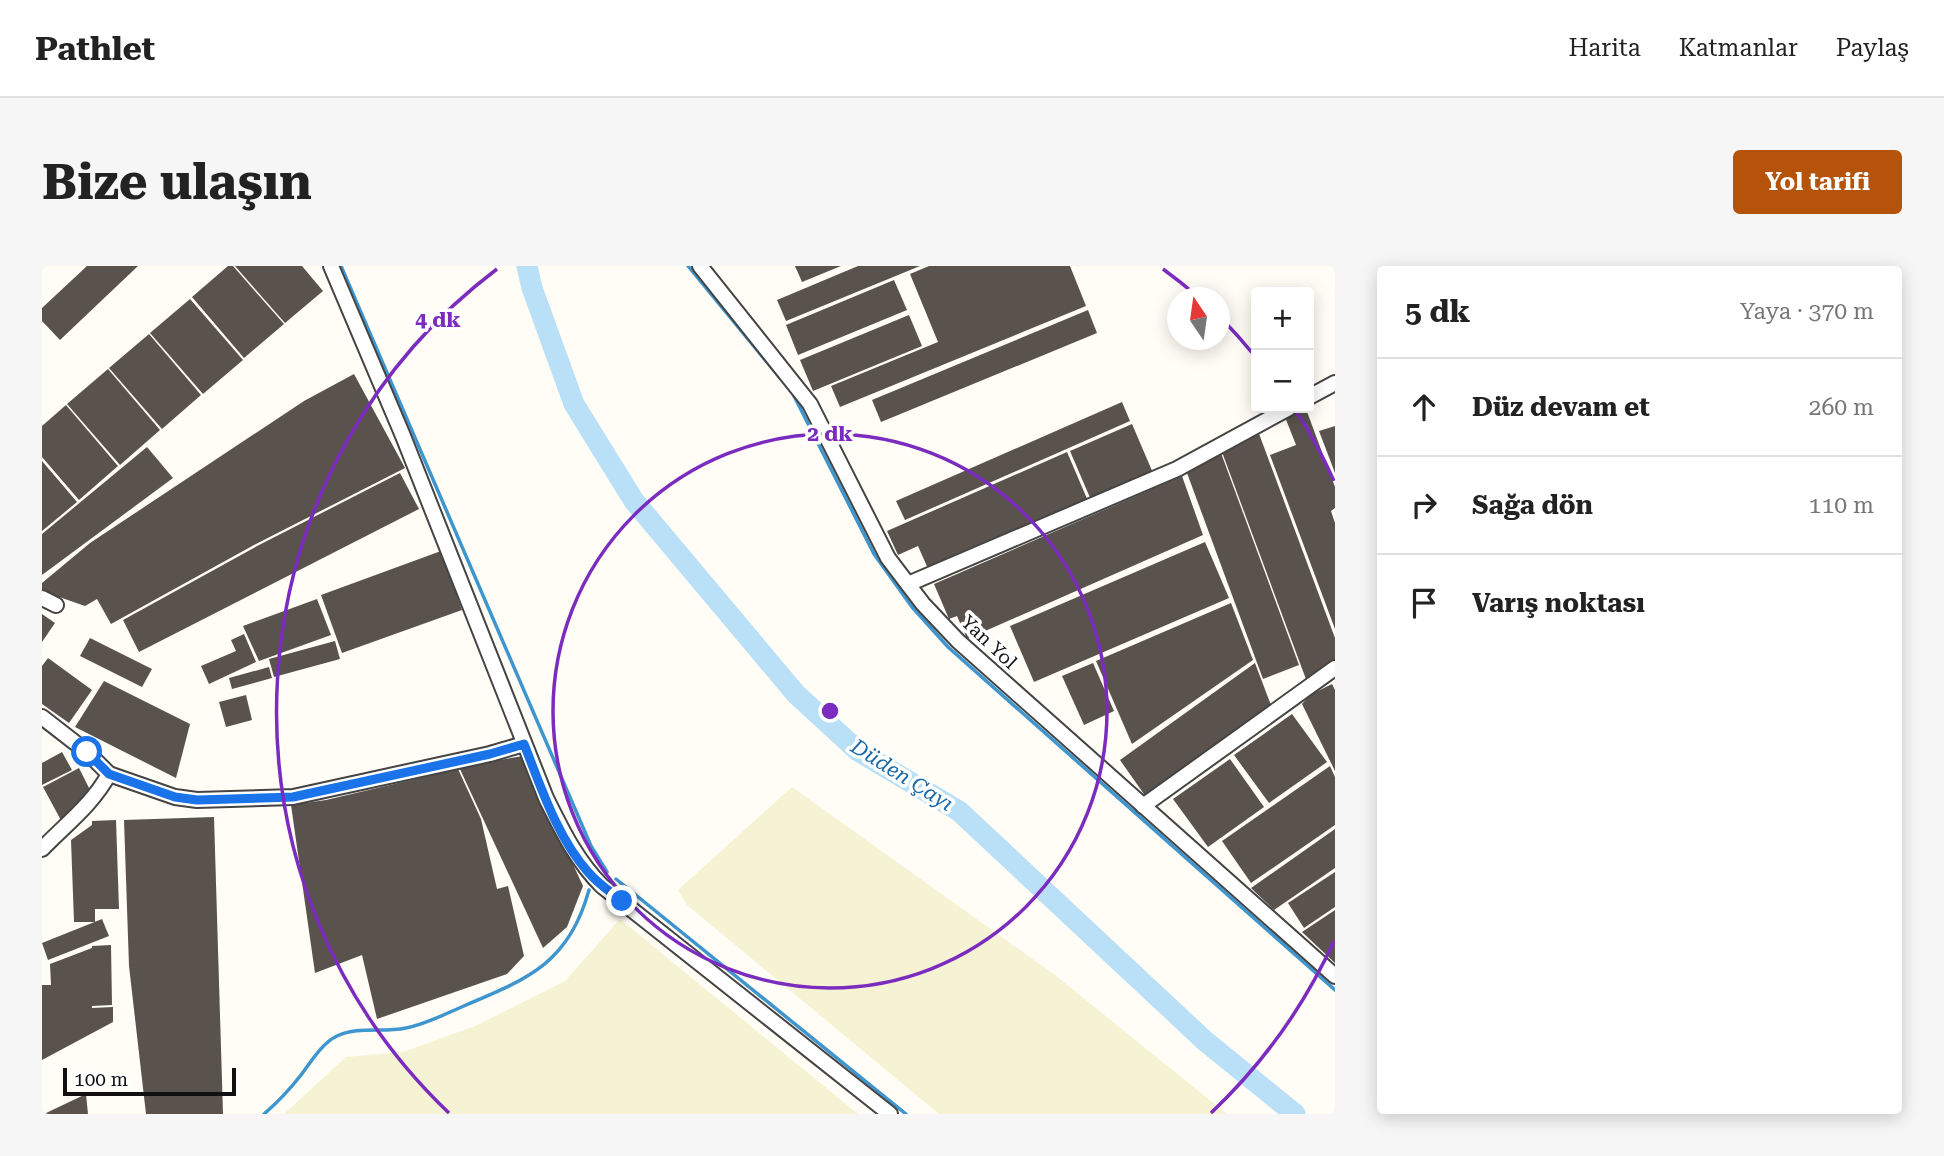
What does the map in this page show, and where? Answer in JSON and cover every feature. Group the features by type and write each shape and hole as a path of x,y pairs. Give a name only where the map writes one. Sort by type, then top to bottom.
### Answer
{"street":[{"path":"331,266 403,436 546,798 569,846 588,872 603,886 890,1114"},
{"name":"Yan Yol","path":"700,266 810,404 888,558 958,641 1335,976"},
{"path":"1314,394 1335,383"},
{"path":"908,584 1177,469 1280,413"},
{"path":"1143,806 1335,668"},
{"path":"42,717 87,752 109,774 175,797 197,800 293,797 524,744"},
{"path":"42,849 80,814 109,774"}],"shaded area":[{"path":"792,787 1055,975 1227,1114 939,1114 687,905 678,890"},
{"path":"620,919 858,1114 284,1114 346,1057 403,1052 475,1026 565,981"}],"building":[{"path":"87,266 138,266 60,340 42,321 42,308"},
{"path":"228,266 233,266 284,324 244,358 192,297"},
{"path":"235,266 302,266 323,291 285,323"},
{"path":"795,266 841,266 802,282"},
{"path":"858,266 920,266 786,321 777,300"},
{"path":"929,266 1070,266 1086,306 840,407 831,386 938,342 910,274"},
{"path":"894,280 907,310 798,355 786,325"},
{"path":"190,299 243,360 203,394 150,333"},
{"path":"1088,310 1097,333 881,422 872,400"},
{"path":"909,315 922,346 813,391 800,360"},
{"path":"149,334 201,395 162,429 109,368"},
{"path":"108,369 160,430 120,465 67,404"},
{"path":"354,374 405,468 254,545 111,624 97,599 85,606 42,591 42,583 90,543 304,401"},
{"path":"1122,402 1130,421 905,520 896,501"},
{"path":"66,405 118,466 79,500 42,457 42,426"},
{"path":"1307,413 1335,487 1335,508 1331,511 1335,523 1335,629 1270,455 1296,445 1285,417"},
{"path":"1132,424 1153,473 1091,500 1070,451"},
{"path":"1335,426 1335,473 1319,431"},
{"path":"1258,431 1335,638 1335,661 1307,682 1222,452"},
{"path":"147,447 173,478 42,575 42,534"},
{"path":"1067,452 1088,501 929,571 918,546 898,555 887,531"},
{"path":"1221,453 1299,665 1263,679 1187,473"},
{"path":"42,461 77,502 42,531"},
{"path":"400,473 419,509 139,652 123,620 261,544"},
{"path":"1182,476 1203,535 967,639 957,616 949,619 934,584"},
{"path":"1205,542 1229,598 1034,682 1010,626"},
{"path":"441,551 462,610 342,653 321,595"},
{"path":"317,599 331,635 259,661 243,626"},
{"path":"1231,603 1253,660 1132,744 1096,661"},
{"path":"42,614 55,623 42,642"},
{"path":"244,634 256,662 209,684 201,666 236,651 231,640"},
{"path":"90,638 152,669 142,687 80,656"},
{"path":"335,641 340,659 274,677 269,659"},
{"path":"48,658 92,690 69,723 42,704 42,666"},
{"path":"1093,663 1114,711 1084,725 1062,676"},
{"path":"1255,663 1272,708 1146,797 1120,760"},
{"path":"269,667 272,678 232,689 229,678"},
{"path":"104,681 190,724 176,778 75,727"},
{"path":"1332,684 1335,690 1335,771 1302,704 1310,695"},
{"path":"246,695 252,720 226,727 219,702"},
{"path":"1292,714 1327,762 1269,803 1234,755"},
{"path":"62,752 72,770 42,785 42,763"},
{"path":"523,756 583,886 567,927 543,948 459,767"},
{"path":"1230,759 1264,807 1208,847 1173,799"},
{"path":"1330,766 1335,777 1335,825 1251,883 1222,841"},
{"path":"79,768 93,796 63,824 43,787"},
{"path":"458,769 481,819 497,889 508,886 524,956 507,974 377,1019 362,955 315,973 291,805 326,800"},
{"path":"214,817 223,1114 146,1114 129,966 124,820"},
{"path":"116,820 119,909 95,909 95,922 74,922 71,840 92,825 92,821"},
{"path":"1335,829 1335,868 1274,910 1251,888"},
{"path":"1335,872 1335,907 1304,928 1288,903"},
{"path":"1335,910 1335,963 1302,932"},
{"path":"102,919 109,936 48,960 42,943"},
{"path":"111,945 112,1005 92,1008 113,1007 113,1022 42,1060 42,985 51,985 50,964 92,946"},
{"path":"86,1094 88,1114 44,1114"}],"waterway":[{"path":"341,266 591,846 607,872"},
{"name":"Düden Çayı","path":"527,266 532,288 574,404 634,501 796,694 858,751 959,811 1205,1041 1295,1114"},
{"path":"688,266 780,378"},
{"path":"792,392 874,554 912,607 948,647 1335,990"},
{"path":"616,879 906,1114"},
{"path":"264,1114 293,1085 322,1048 337,1036 354,1031 397,1029 422,1024 528,976 558,951 570,935 581,915 589,890"}],"route":[{"path":"87,752 109,774 175,797 197,800 271,799 293,797 490,754 524,744 569,846 588,872 622,901"}]}
